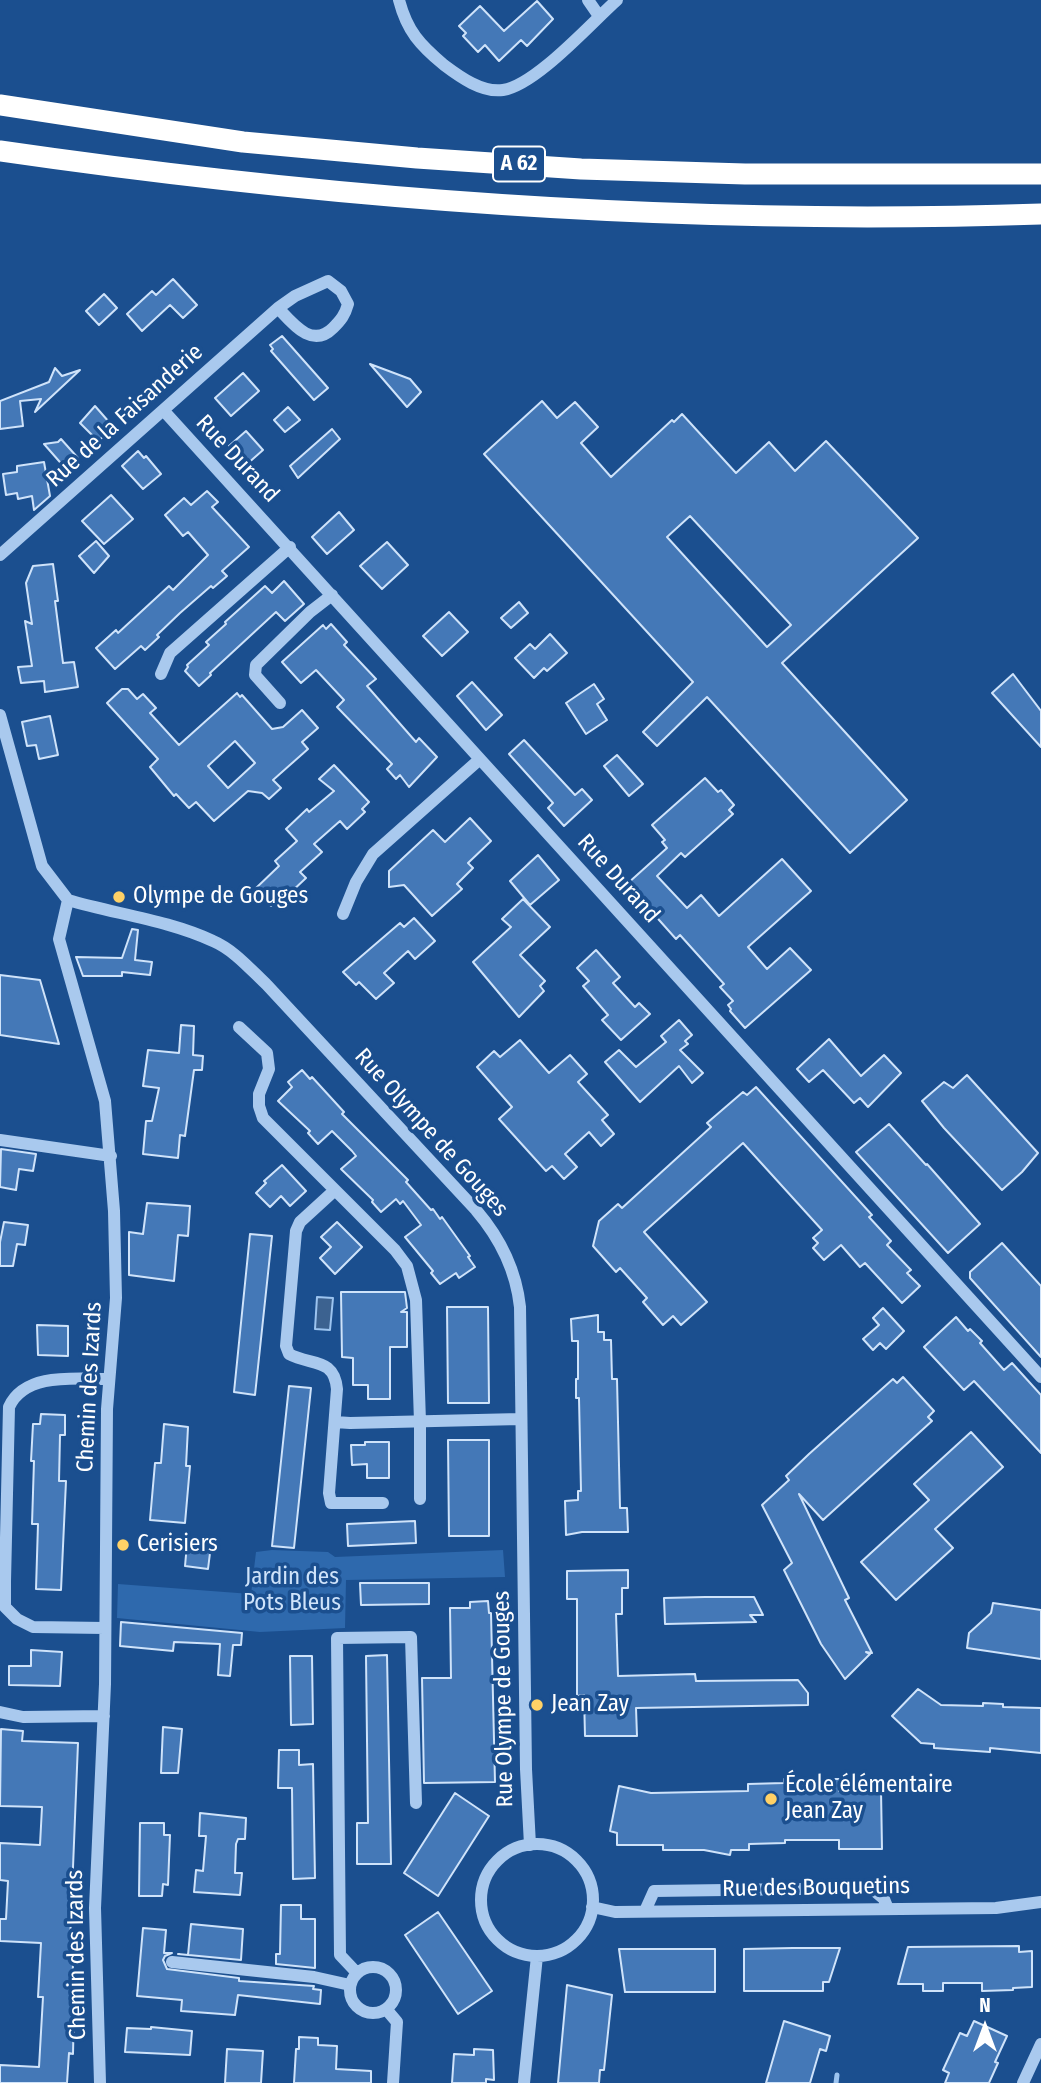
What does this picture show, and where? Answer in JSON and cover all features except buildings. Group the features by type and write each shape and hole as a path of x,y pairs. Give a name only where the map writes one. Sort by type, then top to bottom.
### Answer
{"highway":[{"name":"A 62","path":"0,105 243,142 581,169 745,174 1041,174"},
{"name":"A 62","path":"0,151 248,183 398,198 529,206 777,215 1041,214"}],"street":[{"path":"399,0 410,32 429,52 457,75 487,90 517,86 537,74 617,0"},
{"path":"588,0 599,16"},
{"name":"Rue de la Faisanderie","path":"0,555 278,308 295,296 328,281 341,291 348,304 344,317 327,334 316,337 299,330 278,308"},
{"name":"Rue Durand","path":"163,411 290,547 1041,1377"},
{"path":"161,674 170,653 290,547"},
{"path":"280,703 255,675 256,665 310,612 332,595"},
{"path":"0,715 42,866 68,900"},
{"path":"343,914 356,882 373,854 480,759"},
{"name":"Chemin des Izards","path":"68,900 59,939 105,1101 111,1156 116,1298 108,1379 104,1716 95,1908 100,2083"},
{"name":"Rue Olympe de Gouges","path":"68,900 177,928 214,941 239,959 477,1210 501,1246 518,1292 526,1769 530,1845"},
{"path":"239,1027 267,1053 269,1069 259,1094 263,1118 407,1266 416,1300 420,1422 419,1499"},
{"path":"0,1140 111,1156"},
{"path":"335,1189 300,1222 296,1231 286,1346 289,1354 320,1363 336,1377 329,1493 331,1503 383,1503"},
{"path":"105,1628 33,1627 17,1619 5,1607 5,1581 9,1407 15,1395 29,1385 48,1380 108,1379"},
{"path":"335,1422 520,1419"},
{"path":"172,1962 353,1979 374,1966 391,1975 396,1987 393,2002 386,2010 373,2014 358,2008 351,1999 353,1979 340,1955 337,1638 411,1637 416,1803"},
{"path":"0,1712 23,1717 104,1716"},
{"path":"530,1845 550,1846 569,1854 583,1868 591,1887 592,1907 588,1923 580,1936 568,1947 553,1954 537,1956 509,1949 498,1941 489,1929 481,1902 485,1879 491,1869 508,1852 530,1845"},
{"path":"645,1911 654,1891 871,1888 884,1899 888,1909"},
{"name":"Rue des Bouquetins","path":"592,1907 615,1912 996,1908 1041,1902"},
{"path":"524,2083 537,1956"},
{"path":"386,2010 397,2021 393,2083"},
{"path":"1023,2083 1041,2044"}],"green space":[{"name":"Jardin des Pots Bleus","path":"503,1550 505,1577 346,1580 345,1628 260,1632 117,1618 118,1584 251,1594 256,1552 328,1552 335,1557"}],"shaded area":[{"path":"317,1297 333,1298 330,1330 315,1329"}],"waterway":[{"path":"836,2083 837,2075"}],"place":[{"name":"Olympe de Gouges","path":"119,897"},
{"name":"Cerisiers","path":"123,1545"},
{"name":"Jean Zay","path":"537,1705"},
{"name":"École élémentaire Jean Zay","path":"771,1799"}]}
